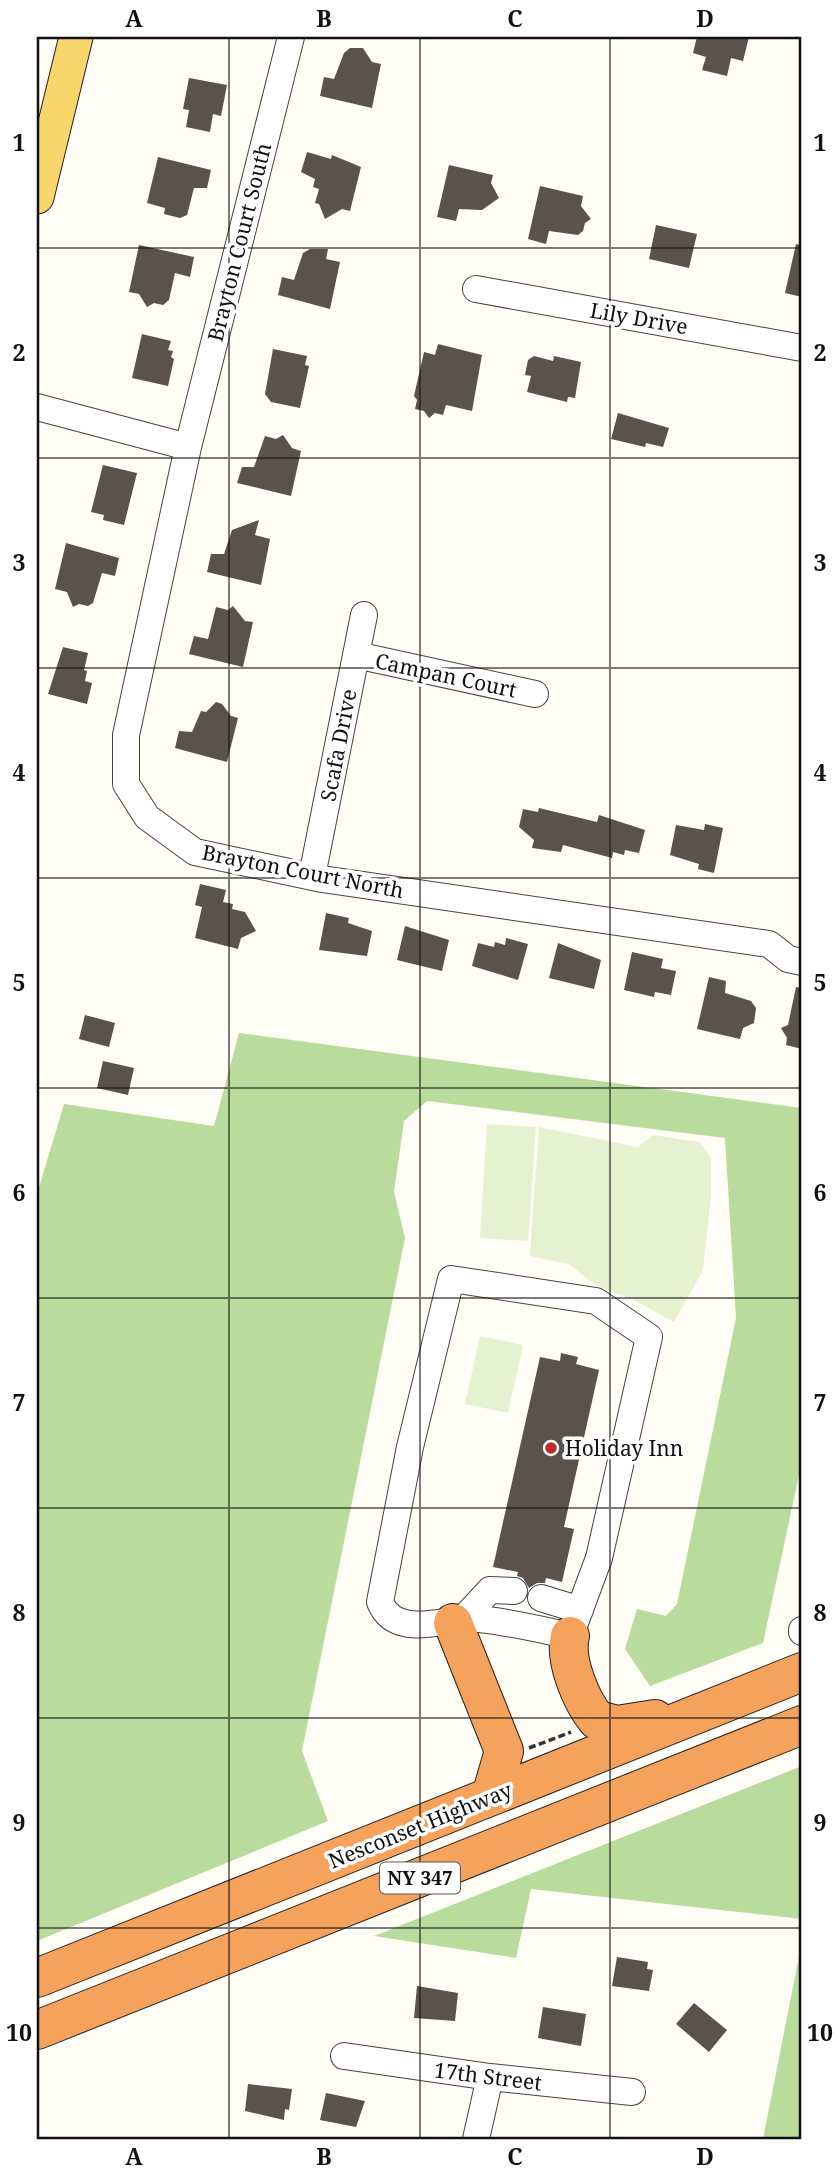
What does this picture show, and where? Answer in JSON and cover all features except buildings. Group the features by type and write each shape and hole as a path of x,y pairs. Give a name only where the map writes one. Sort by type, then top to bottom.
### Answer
{"highway":[{"path":"458,1620 504,1751 491,1796"},
{"path":"575,1623 571,1664 588,1707 597,1720 617,1725 702,1712"},
{"name":"Nesconset Highway","path":"37,1978 802,1672"},
{"name":"NY 347","path":"37,2030 802,1725"}],"main road":[{"path":"37,197 76,37"}],"street":[{"name":"Brayton Court South","path":"188,447 291,37"},
{"name":"Lily Drive","path":"475,289 802,348"},
{"path":"37,407 188,447"},
{"name":"Brayton Court North","path":"188,447 126,735 126,784 147,817 195,852 312,876 769,944 788,959 802,962"},
{"name":"Scafa Drive","path":"312,876 364,615"},
{"name":"Campan Court","path":"356,655 535,694"},
{"path":"451,1279 596,1301 649,1336 599,1558 575,1623 458,1620 408,1623 391,1618 380,1602 410,1447 451,1279"},
{"path":"458,1620 490,1590 513,1591"},
{"path":"541,1598 575,1623"},
{"name":"17th Street","path":"344,2056 490,2077 632,2092"},
{"path":"477,2139 490,2077"}],"path":[{"path":"527,1749 576,1730"}],"green space":[{"path":"239,1033 802,1108 802,1461 763,1643 650,1686 625,1649 637,1609 666,1616 677,1604 736,1318 725,1138 427,1101 404,1121 394,1192 405,1238 302,1751 328,1821 37,1941 37,1194 64,1104 214,1126"},
{"path":"487,1124 536,1127 528,1241 480,1238"},
{"path":"539,1127 638,1147 653,1135 699,1142 711,1158 711,1196 703,1270 674,1322 634,1300 596,1285 568,1264 530,1256"},
{"path":"480,1336 523,1345 508,1413 465,1404"},
{"path":"802,1766 802,1919 531,1889 516,1958 374,1936"},
{"path":"802,1941 802,2139 763,2139"}],"place":[{"name":"Holiday Inn","path":"551,1448"}]}
